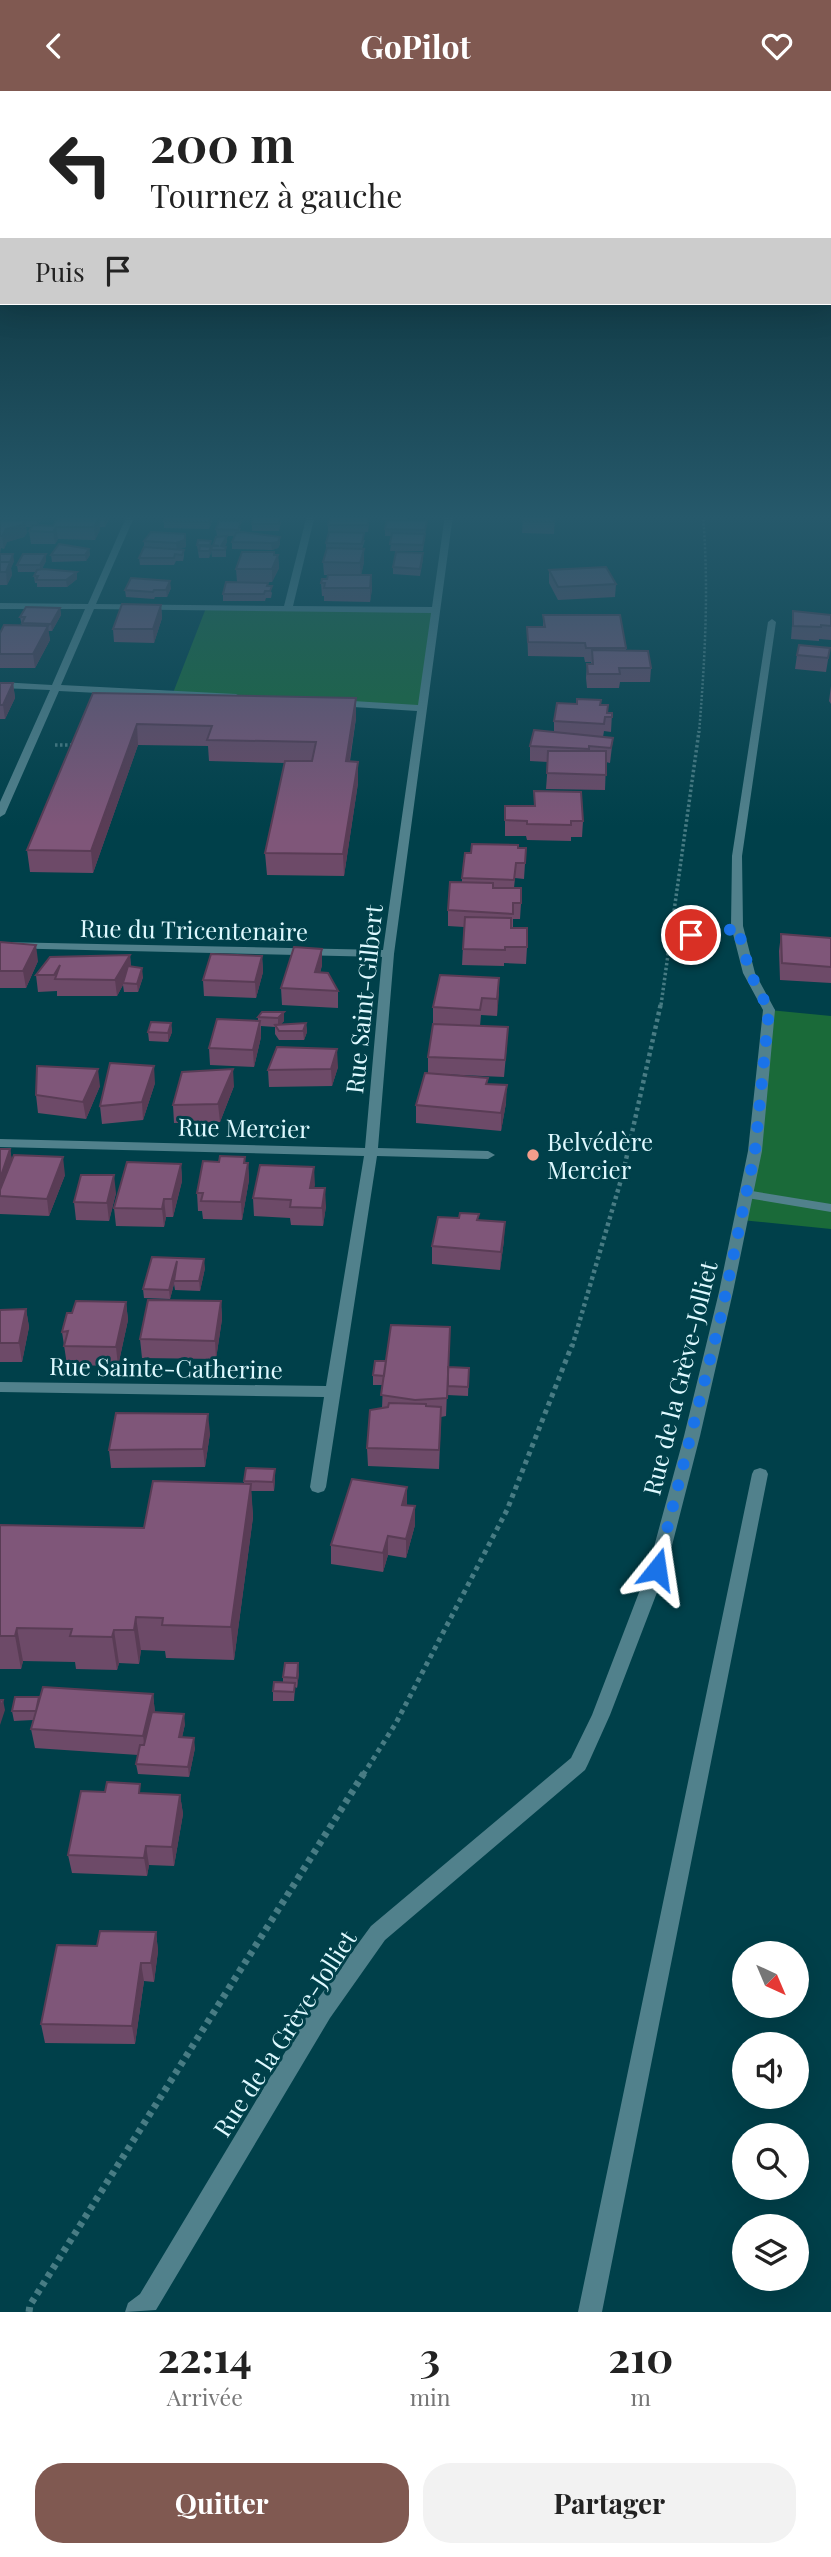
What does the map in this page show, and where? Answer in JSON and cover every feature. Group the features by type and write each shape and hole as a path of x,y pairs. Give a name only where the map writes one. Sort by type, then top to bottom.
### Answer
{"street":[{"path":"0,814 86,619"},
{"name":"Rue Saint-Gilbert","path":"318,1487 371,1153 388,954 435,619"},
{"name":"Rue de la Grève-Jolliet","path":"137,2312 148,2302 322,2011 377,1933 578,1764 601,1715 657,1569 705,1384 755,1151 769,1010 750,973 737,926 737,856 772,622"},
{"path":"0,685 246,697"},
{"path":"327,702 421,708"},
{"name":"Rue du Tricentenaire","path":"0,945 388,954"},
{"name":"Rue Mercier","path":"0,1143 488,1155"},
{"path":"746,1194 831,1208"},
{"name":"Rue Sainte-Catherine","path":"0,1387 332,1392"},
{"path":"590,2312 760,1474"}],"path":[{"path":"29,2312 30,2305 396,1723 507,1510 571,1349 623,1173 657,1027 697,754 707,619"},
{"path":"673,929 709,941 737,926"}],"green space":[{"path":"202,619 435,619 421,708 173,693"},
{"path":"769,1010 831,1016 831,1229 741,1220"}],"building":[{"path":"24,619 54,619 51,624 22,623"},
{"path":"117,619 156,619 153,629 113,629"},
{"path":"544,619 621,619 626,648 586,648 585,643 528,642 527,627 545,627"},
{"path":"793,619 831,619 831,626 793,626"},
{"path":"4,625 48,626 33,654 0,654 0,633"},
{"path":"799,645 830,648 828,658 797,655"},
{"path":"592,650 648,651 651,668 619,668 620,674 588,674 587,664 593,664"},
{"path":"0,683 13,683 3,705 0,705"},
{"path":"93,693 356,698 346,761 358,762 343,854 265,853 285,761 312,761 316,742 207,740 212,726 137,724 91,851 27,850"},
{"path":"577,699 601,700 600,705 608,705 607,713 612,713 612,717 605,717 604,724 554,721 557,703 577,704"},
{"path":"534,730 613,738 611,748 530,746"},
{"path":"548,751 606,751 606,775 547,773"},
{"path":"534,791 581,792 583,821 571,821 571,825 527,824 527,821 505,820 505,806 535,806"},
{"path":"472,844 518,845 518,848 526,848 525,863 516,863 514,880 462,878 465,853 471,853"},
{"path":"450,882 493,883 493,888 521,888 521,903 513,903 513,914 448,910"},
{"path":"465,917 511,918 511,928 527,928 527,947 505,947 505,950 463,949"},
{"path":"781,934 831,938 831,967 782,963"},
{"path":"0,942 36,945 23,971 0,971"},
{"path":"294,947 322,949 315,972 328,973 338,991 281,988"},
{"path":"211,954 262,956 255,982 203,980"},
{"path":"130,955 115,980 55,979 60,965 54,975 36,975 50,957"},
{"path":"128,966 142,968 137,984 123,983"},
{"path":"440,975 499,978 497,999 482,998 480,1010 433,1007"},
{"path":"262,1012 284,1012 278,1018 258,1017"},
{"path":"217,1019 260,1021 253,1050 209,1048"},
{"path":"151,1022 171,1023 168,1033 148,1032"},
{"path":"306,1023 303,1031 279,1031 275,1025"},
{"path":"433,1024 508,1027 505,1060 428,1057"},
{"path":"277,1047 337,1049 331,1069 268,1070"},
{"path":"110,1063 154,1066 142,1102 100,1106"},
{"path":"37,1066 98,1069 83,1102 36,1095"},
{"path":"233,1069 218,1104 173,1105 182,1072"},
{"path":"425,1073 488,1078 486,1084 507,1085 501,1113 416,1105"},
{"path":"0,1149 10,1149 0,1179"},
{"path":"14,1155 63,1157 47,1199 0,1196"},
{"path":"220,1156 245,1157 244,1163 248,1163 241,1202 201,1201 203,1193 197,1193 203,1161 219,1162"},
{"path":"127,1162 181,1164 172,1199 164,1199 162,1209 114,1208"},
{"path":"260,1165 314,1167 310,1188 325,1188 322,1208 290,1207 291,1200 253,1198"},
{"path":"81,1175 114,1175 107,1203 74,1202"},
{"path":"460,1213 479,1214 477,1220 505,1222 501,1252 432,1246 438,1217 459,1218"},
{"path":"152,1257 204,1259 199,1281 174,1281 177,1261 169,1290 143,1289"},
{"path":"148,1300 221,1301 215,1341 140,1339"},
{"path":"76,1301 126,1302 116,1347 64,1346 68,1331 62,1332 67,1313 72,1313"},
{"path":"26,1309 19,1343 0,1343 0,1310"},
{"path":"391,1325 450,1327 447,1398 415,1400 381,1395"},
{"path":"375,1361 386,1361 384,1376 373,1375"},
{"path":"448,1367 469,1368 468,1387 448,1386"},
{"path":"389,1403 441,1407 439,1450 367,1448 370,1410 388,1407"},
{"path":"116,1413 208,1414 203,1449 109,1450"},
{"path":"246,1468 275,1469 273,1482 244,1481"},
{"path":"352,1479 407,1487 402,1505 415,1506 406,1539 388,1536 383,1553 331,1545"},
{"path":"153,1481 251,1484 231,1627 162,1625 163,1618 136,1617 134,1630 114,1630 112,1637 70,1636 72,1629 17,1628 15,1636 0,1636 0,1525 144,1528"},
{"path":"285,1663 298,1663 297,1678 283,1677"},
{"path":"274,1682 295,1683 294,1692 273,1691"},
{"path":"43,1687 153,1694 143,1736 31,1729"},
{"path":"15,1697 39,1697 36,1711 12,1711"},
{"path":"152,1712 184,1714 179,1737 194,1738 188,1767 136,1764"},
{"path":"107,1782 140,1784 139,1793 180,1795 172,1847 146,1846 144,1858 68,1855 81,1791 105,1792"},
{"path":"100,1931 156,1932 151,1963 141,1963 132,2026 41,2024 57,1945 97,1946"}],"place":[{"name":"Belvédère Mercier","path":"533,1155"}],"route":[{"path":"657,1569 721,1316 755,1151 769,1010 750,973 737,926 709,941 691,935"}]}
